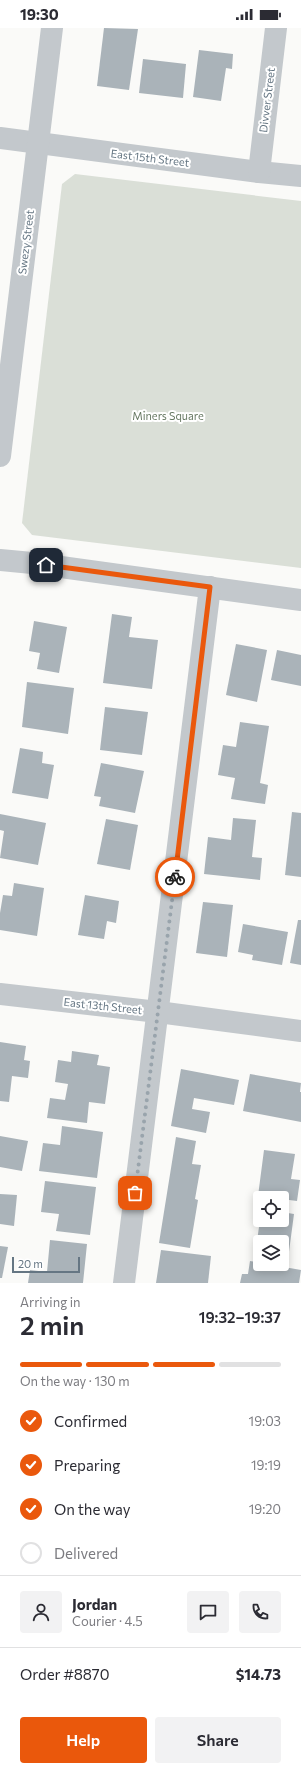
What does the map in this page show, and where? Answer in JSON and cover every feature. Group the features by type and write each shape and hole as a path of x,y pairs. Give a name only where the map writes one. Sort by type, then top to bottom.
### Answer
{"street":[{"name":"Swezy Street","path":"0,456 52,28"},
{"name":"Divver Street","path":"259,172 276,28"},
{"name":"East 15th Street","path":"0,138 259,172 301,176"},
{"path":"0,560 301,600"},
{"path":"124,1283 210,587"},
{"name":"East 13th Street","path":"0,994 158,1012 301,1031"}],"green space":[{"name":"Miners Square","path":"75,174 301,201 301,568 32,535 22,523 62,184"}],"building":[{"path":"104,28 138,29 129,90 97,86"},
{"path":"199,50 233,54 232,69 226,68 221,101 193,97"},
{"path":"143,59 186,64 183,98 139,93"},
{"path":"112,614 132,617 129,637 158,640 152,689 103,683"},
{"path":"34,621 67,627 59,673 37,669 40,653 29,651"},
{"path":"236,644 267,650 257,702 226,695"},
{"path":"277,650 301,655 301,686 271,680"},
{"path":"27,682 74,688 68,734 22,727"},
{"path":"105,707 148,712 142,755 100,750"},
{"path":"240,722 269,726 260,783 268,785 265,804 231,799 235,778 218,775 223,745 236,747"},
{"path":"20,748 43,752 42,763 54,765 48,799 12,793"},
{"path":"101,763 144,771 135,813 99,806 101,797 94,796"},
{"path":"292,812 301,813 301,877 285,875"},
{"path":"0,814 46,823 38,865 0,858 4,831 0,830"},
{"path":"233,818 256,820 252,857 262,858 260,880 204,874 208,837 231,840"},
{"path":"106,819 138,825 130,870 97,864"},
{"path":"14,883 44,888 37,936 0,930 0,913 3,895 12,896"},
{"path":"85,895 119,901 116,923 107,921 104,939 78,935"},
{"path":"203,902 233,905 227,957 196,953"},
{"path":"298,920 301,920 301,965 290,963"},
{"path":"243,924 288,932 282,965 252,960 253,955 238,952"},
{"path":"0,1042 26,1046 24,1060 30,1061 28,1078 12,1076 9,1102 0,1101"},
{"path":"72,1051 99,1055 97,1065 110,1067 105,1104 89,1102 87,1123 47,1118 50,1098 65,1100 68,1084 55,1082 58,1060 71,1062"},
{"path":"181,1069 239,1080 234,1105 194,1098 192,1109 210,1112 206,1133 171,1126"},
{"path":"250,1074 301,1083 301,1122 243,1111"},
{"path":"62,1126 103,1132 97,1178 39,1171 43,1143 60,1145"},
{"path":"0,1136 28,1141 22,1171 0,1167"},
{"path":"176,1137 196,1141 192,1164 201,1165 195,1199 198,1200 190,1248 159,1243"},
{"path":"264,1150 295,1154 291,1179 300,1180 297,1201 289,1200 289,1191 259,1191"},
{"path":"45,1181 96,1187 90,1235 56,1231 59,1214 41,1212"},
{"path":"0,1194 17,1195 14,1226 0,1224"},
{"path":"289,1213 294,1214 289,1252 289,1235 258,1235 259,1227 289,1227"},
{"path":"50,1240 87,1244 83,1283 28,1283 30,1270 47,1272"},
{"path":"0,1246 8,1247 2,1278 0,1278"},
{"path":"161,1250 211,1256 208,1283 156,1283"},
{"path":"250,1261 253,1262 253,1271 289,1271 289,1268 301,1270 299,1283 240,1283 242,1274 248,1274"}],"way so far":[{"path":"135,1193 175,877"}],"route":[{"path":"46,565 210,587 175,877"}]}
